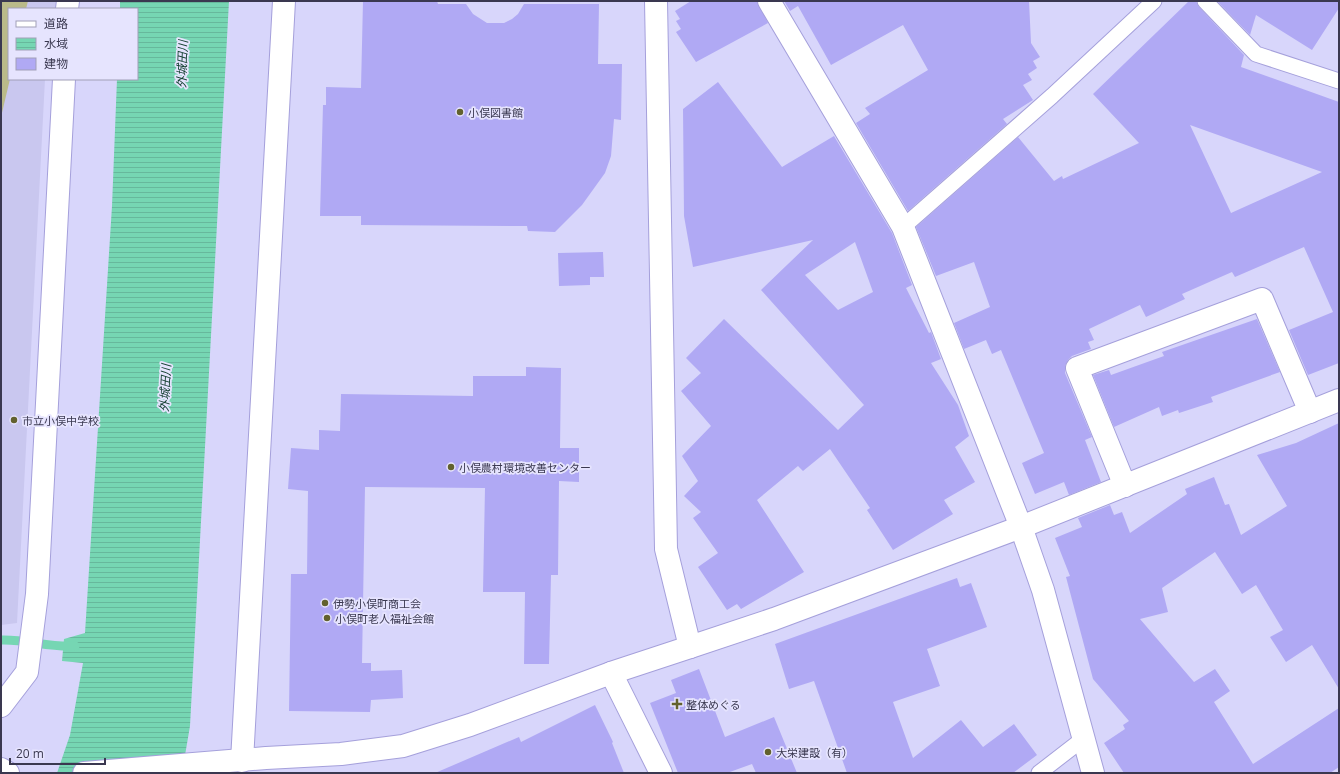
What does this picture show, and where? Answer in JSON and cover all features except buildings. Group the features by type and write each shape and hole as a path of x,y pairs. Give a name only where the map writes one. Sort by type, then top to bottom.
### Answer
{"street":[{"path":"240,767 284,1"},
{"path":"656,1 666,549 690,646"},
{"path":"769,1 903,227 1021,527 1043,590 1093,773"},
{"path":"1,706 27,672 37,594 64,80"},
{"path":"1126,486 1077,368 1262,299 1310,412"},
{"path":"84,773 219,763 240,767 294,765 341,754 403,746 470,725 611,673 774,619 1021,527 1339,400"},
{"path":"611,673 661,773"},
{"path":"1,769 8,773"}],"lane":[{"path":"903,227 1052,96 1154,1"},
{"path":"1205,1 1256,54 1339,82"},
{"path":"1039,773 1083,739"}],"shaded area":[{"name":"市立小俣中学校","path":"1,1 57,1 57,8 8,8 8,80 45,80 17,623 1,625"},
{"path":"1,1 28,1 26,8 8,8 8,80 10,80 1,117"}],"water":[{"name":"外城田川","path":"120,1 229,1 190,726 182,773 57,773 70,735 83,663 62,661 64,639 85,633 112,206 117,80 138,80 138,8 120,8"}],"waterway":[{"path":"1,640 56,646 75,646"}],"place":[{"name":"小俣図書館","path":"460,112"},
{"name":"市立小俣中学校","path":"14,420"},
{"name":"小俣農村環境改善センター","path":"451,467"},
{"name":"伊勢小俣町商工会","path":"325,603"},
{"name":"小俣町老人福祉会館","path":"327,618"},
{"name":"整体めぐる","path":"677,704"},
{"name":"大栄建設（有）","path":"768,752"}]}
